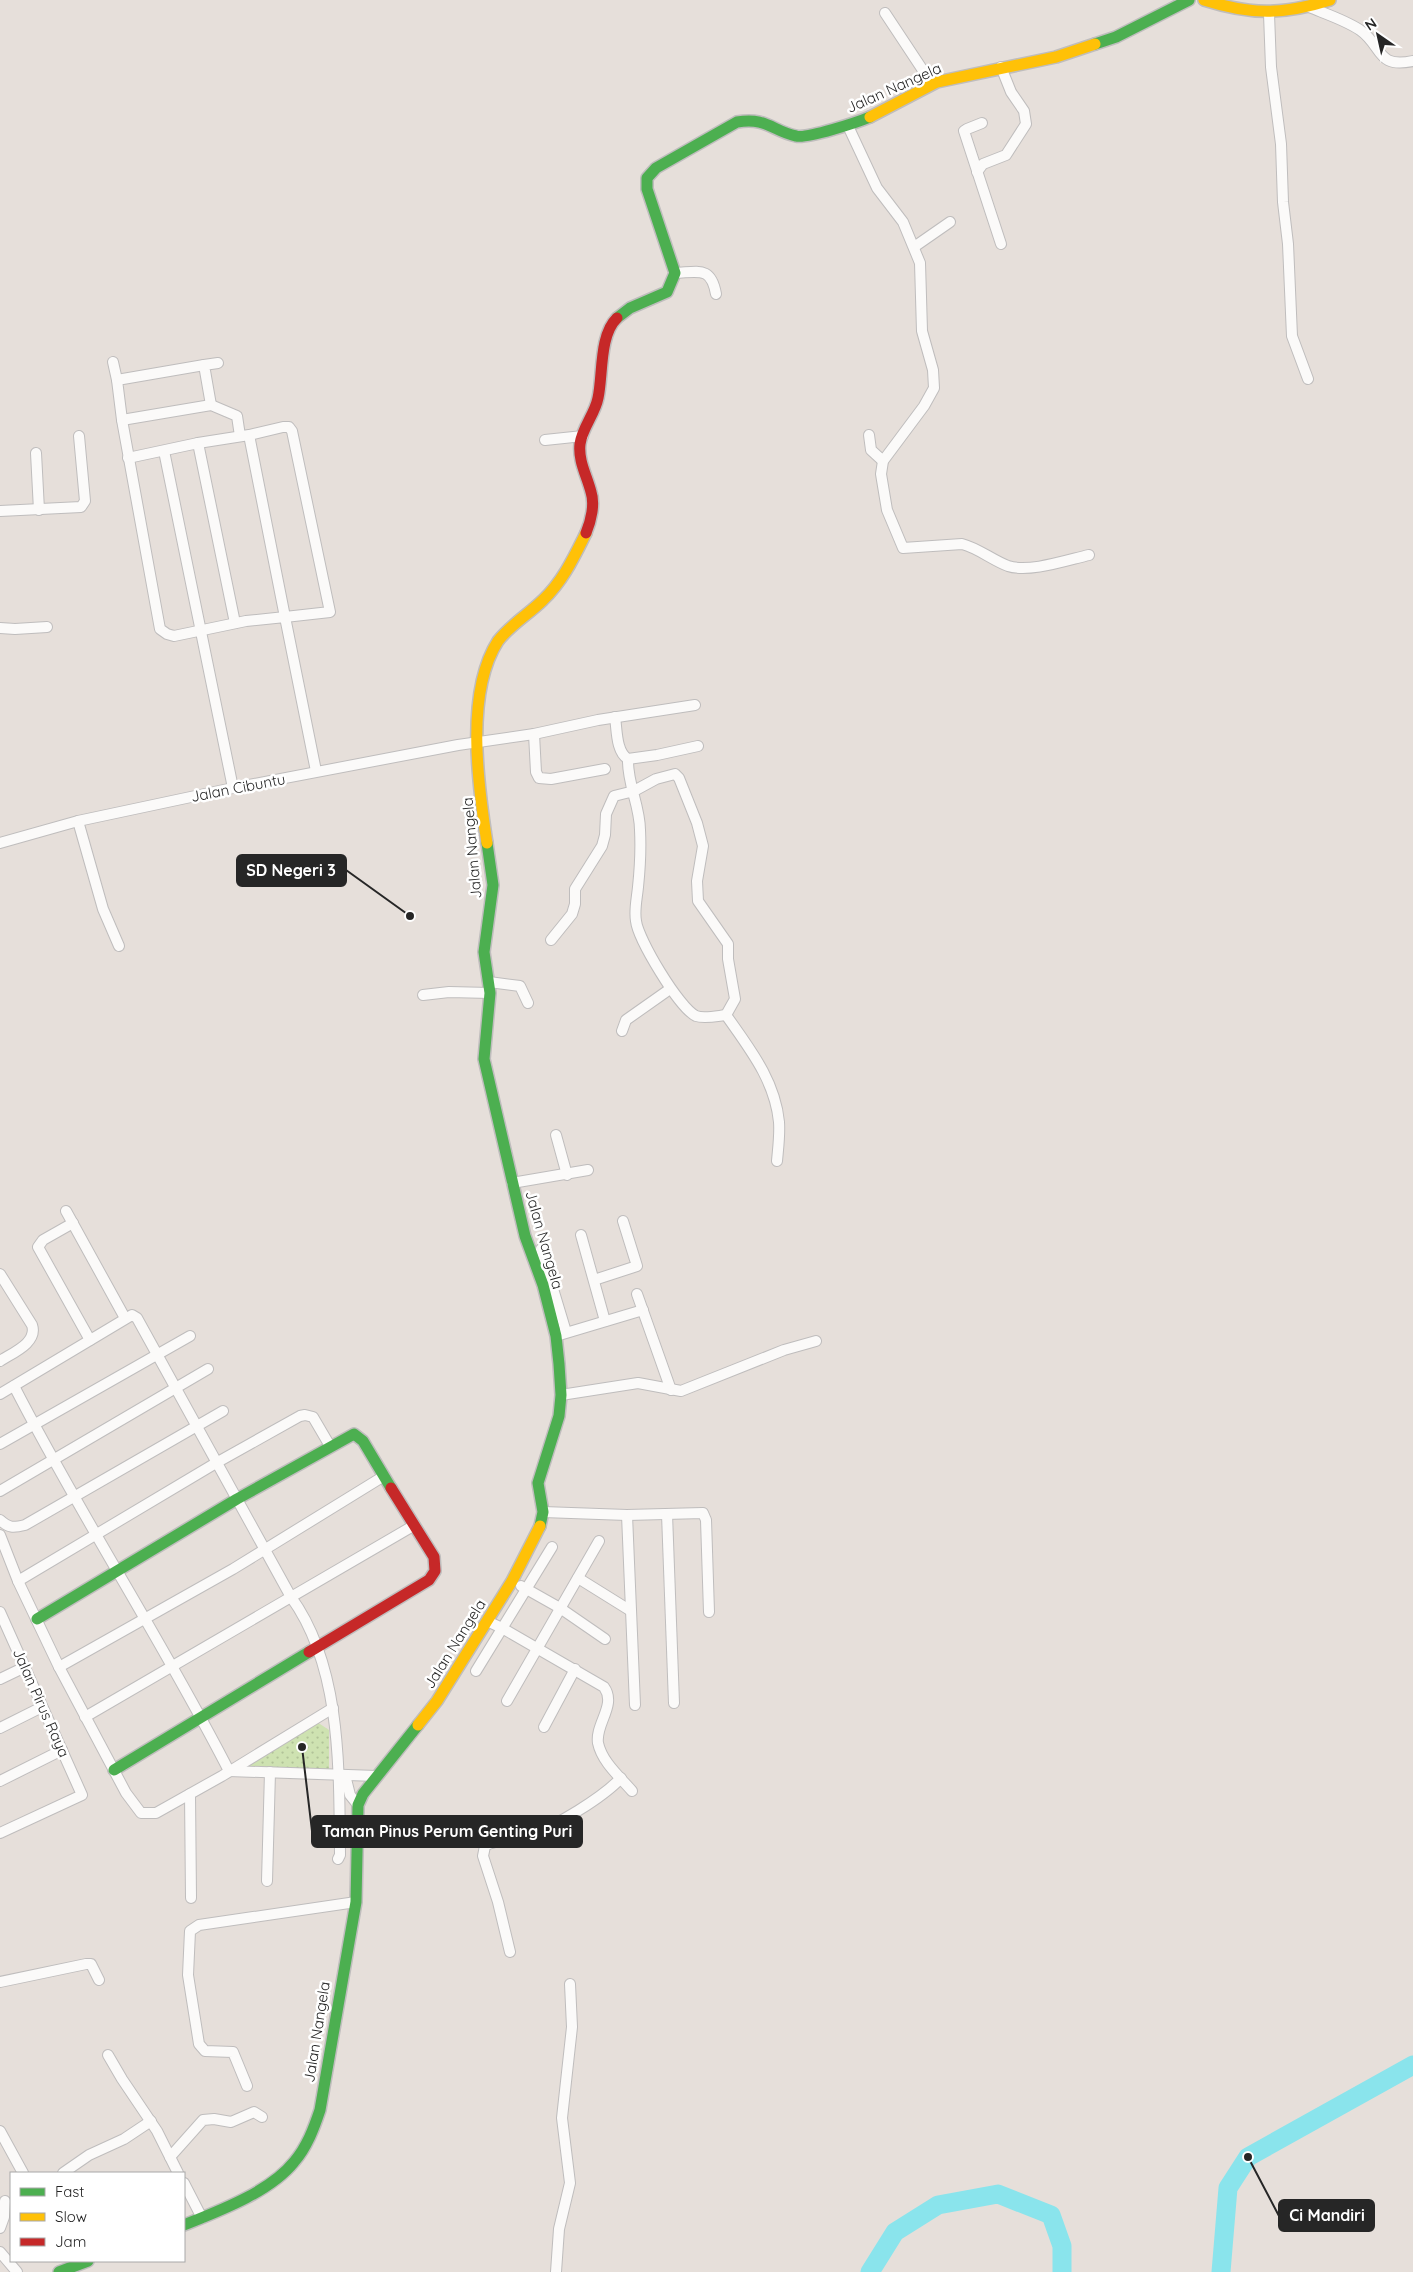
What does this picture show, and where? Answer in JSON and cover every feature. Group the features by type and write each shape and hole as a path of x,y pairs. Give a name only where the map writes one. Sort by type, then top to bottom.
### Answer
{"main road":[{"name":"Jalan Nangela","path":"185,2225 202,2218 275,2180 288,2168 308,2142 320,2110 340,1980 356,1902 358,1805 363,1794 376,1776 437,1701 512,1581 537,1536 542,1512 538,1483 545,1456 557,1424 561,1395 561,1334 525,1236 484,1059 490,988 484,952 493,884 485,830 477,742 478,707 482,676 498,642 508,630 544,599 564,575 587,532 591,518 592,494 582,467 580,444 598,399 602,356 611,327 615,320 630,308 667,292 675,274 646,186 651,172 718,131 744,120 771,125 797,136 848,126 878,114 932,84 1001,67 1056,57 1116,38 1189,0"},
{"path":"1204,0 1220,5 1269,14 1309,7 1330,0"},
{"path":"37,1618 236,1499 350,1435 358,1434 364,1441 413,1526 434,1557 436,1566 434,1575 430,1580 114,1770"},
{"path":"59,2272 85,2262"}],"street":[{"path":"1309,7 1362,31 1387,60 1394,63 1413,60"},
{"path":"885,13 932,84"},
{"path":"1269,14 1271,67 1281,144 1282,202 1288,244 1292,336 1308,379"},
{"path":"977,172 983,164 1006,155 1025,127 1024,111 1017,101 1001,67"},
{"path":"982,123 967,128 964,132 1001,244"},
{"path":"848,126 877,188 903,222 920,263 922,331 933,370 934,388 924,406 883,461 881,474 882,490 891,522 903,548 962,544 1007,566 1017,568 1044,565 1089,555"},
{"path":"914,246 950,222"},
{"path":"675,274 706,273 712,277 716,294"},
{"path":"113,362 128,458 160,629 174,636 234,623 330,612 292,431 288,427 128,458"},
{"path":"117,380 218,363"},
{"path":"204,365 211,404"},
{"path":"122,420 211,404 237,416 244,436 285,617 316,772"},
{"path":"869,435 871,450 883,461"},
{"path":"0,511 77,508 84,504 79,436"},
{"path":"546,440 583,436"},
{"path":"198,443 234,623"},
{"path":"164,451 233,788"},
{"path":"36,453 39,510"},
{"path":"0,628 24,629 46,627"},
{"name":"Jalan Cibuntu","path":"0,843 78,820 233,788 477,742 534,734 695,705"},
{"path":"615,718 618,742 624,756 628,759 657,756 698,746"},
{"path":"534,734 536,772 539,778 551,779 605,769"},
{"path":"628,759 628,771 634,791 640,828 636,922 649,951 670,989 693,1015 699,1017 726,1015"},
{"path":"551,940 572,914 576,889 602,846 605,835 606,814 614,796 634,791 650,782 675,774 679,778 697,823 703,846 697,881 698,901 728,944 728,958 736,999 726,1015"},
{"path":"78,820 103,909 119,946"},
{"path":"424,996 512,984 520,986 528,1003"},
{"path":"622,1031 626,1020 670,989"},
{"path":"726,1015 760,1064 773,1096 779,1124 777,1162"},
{"path":"556,1135 567,1174"},
{"path":"512,1183 588,1170"},
{"path":"66,1211 125,1318"},
{"path":"594,1280 637,1266 623,1220"},
{"path":"73,1223 43,1240 38,1248 90,1340"},
{"path":"581,1235 605,1321"},
{"path":"541,1249 561,1334 643,1310"},
{"path":"0,1274 32,1325 34,1333 32,1340 1,1359"},
{"path":"637,1294 670,1390"},
{"path":"0,1394 125,1318 132,1315 137,1318 177,1388 236,1499 301,1612 318,1648 326,1670 342,1775 340,1855 338,1859"},
{"path":"0,1444 190,1336"},
{"path":"561,1395 638,1383 681,1391 698,1386 774,1353 816,1341"},
{"path":"0,1491 208,1369"},
{"path":"14,1386 33,1424 174,1665 229,1770"},
{"path":"0,1520 14,1528 25,1525 74,1495 223,1411"},
{"path":"18,1581 216,1463 305,1415 316,1420 330,1446"},
{"path":"59,1667 232,1569 384,1476"},
{"path":"542,1512 703,1514 705,1517 709,1612"},
{"path":"627,1514 635,1705"},
{"path":"667,1514 674,1702"},
{"path":"85,1717 174,1665 232,1634 291,1597 413,1526"},
{"path":"0,1535 18,1581 59,1667 126,1793 139,1811 144,1814 156,1813 190,1794 332,1708"},
{"path":"507,1701 599,1541"},
{"path":"476,1671 552,1547"},
{"path":"578,1578 631,1611"},
{"path":"512,1581 560,1608 605,1639"},
{"name":"Jalan Pirus Raya","path":"0,1612 3,1627 25,1667 82,1795 0,1833"},
{"path":"487,1621 598,1682 609,1695 598,1742 604,1759 632,1791"},
{"path":"0,1678 25,1667"},
{"path":"544,1727 575,1669"},
{"path":"0,1728 42,1706"},
{"path":"0,1781 62,1750"},
{"path":"229,1770 376,1776"},
{"path":"267,1881 270,1772"},
{"path":"342,1775 350,1795 358,1805"},
{"path":"510,1952 498,1902 483,1856 485,1846 529,1836 550,1827 601,1796 621,1778"},
{"path":"190,1794 191,1898"},
{"path":"247,2086 233,2052 205,2051 199,2044 188,1975 190,1931 199,1925 356,1902"},
{"path":"0,1982 86,1964 91,1964 99,1980"},
{"path":"556,2272 559,2230 570,2183 562,2118 572,2027 570,1984"},
{"path":"108,2055 151,2121 178,2172"},
{"path":"170,2156 203,2120 214,2119 231,2122 254,2112 262,2117"},
{"path":"63,2172 88,2155 124,2138 151,2121"},
{"path":"0,2131 23,2172"},
{"path":"185,2185 202,2218"},
{"path":"0,2228 4,2217 5,2199"},
{"path":"0,2252 16,2272"},
{"path":"54,2272 64,2262"}],"green space":[{"path":"317,1722 329,1730 329,1769 245,1769 245,1764"}],"waterway":[{"path":"1221,2272 1228,2188 1248,2157 1413,2065"},
{"path":"870,2272 895,2232 938,2205 998,2194 1051,2215 1062,2246 1062,2272"}],"traffic: fast":[{"path":"1095,44 1116,37 1189,0"},
{"path":"617,318 630,308 667,292 675,273 647,189 647,178 656,168 737,122 756,121 788,134 802,136 833,130 870,117"},
{"path":"487,843 493,885 484,952 490,993 484,1059 525,1236 543,1285 556,1336 559,1364 561,1395 559,1416 538,1483 543,1512 540,1526"},
{"path":"37,1619 237,1499 354,1434 363,1441 391,1488"},
{"path":"114,1770 309,1652"},
{"path":"185,2225 243,2200 272,2183 294,2162 310,2137 320,2110 356,1902 358,1805 363,1794 418,1725"},
{"path":"59,2272 85,2262"}],"traffic: slow":[{"path":"1204,0 1252,11 1282,11 1330,0"},
{"path":"870,117 937,82 1056,57 1095,44"},
{"path":"487,843 480,794 477,739 481,686 488,662 503,635 550,593 568,568 586,533"},
{"path":"418,1725 437,1701 512,1581 540,1526"}],"traffic: jam":[{"path":"586,533 591,518 593,502 582,462 580,444 583,432 598,398 604,345 611,325 617,318"},
{"path":"309,1652 429,1580 435,1571 434,1557 391,1488"}],"place":[{"name":"SD Negeri 3","path":"410,916"},
{"name":"Taman Pinus Perum Genting Puri","path":"302,1747"},
{"name":"Ci Mandiri","path":"1248,2157"}]}
